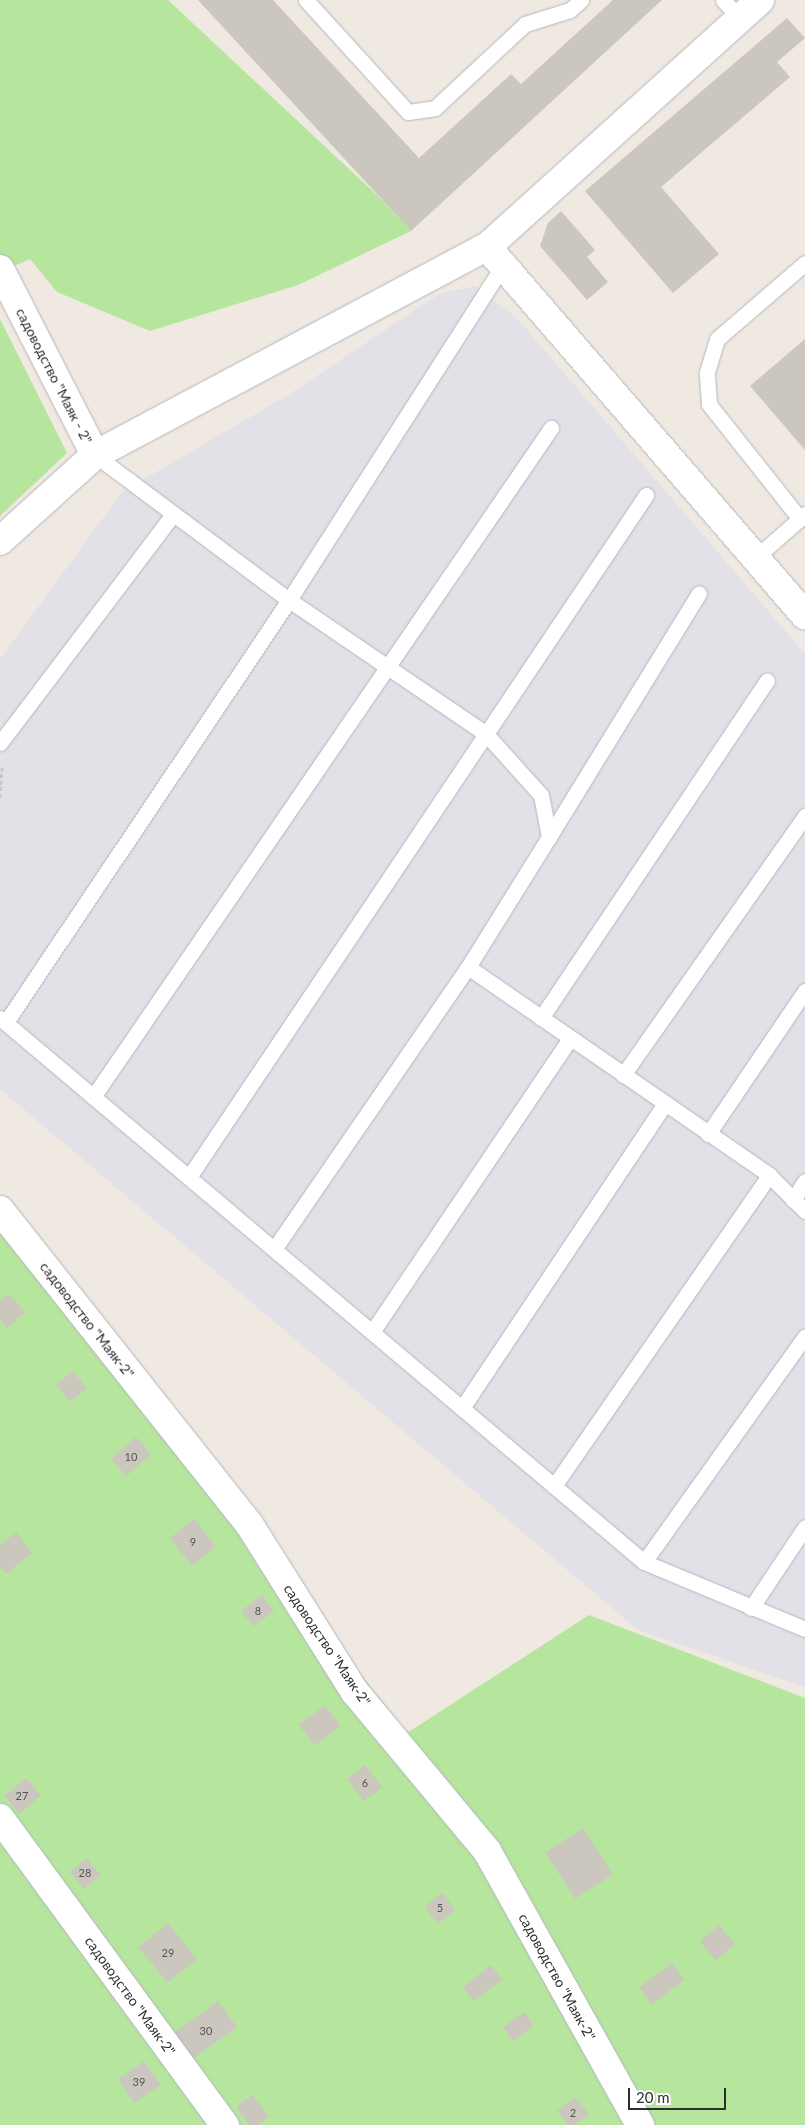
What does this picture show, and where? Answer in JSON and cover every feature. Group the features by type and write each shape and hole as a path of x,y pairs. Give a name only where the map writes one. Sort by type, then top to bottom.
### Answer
{"street":[{"path":"0,541 95,455 495,256 731,9 760,0"},
{"path":"495,256 805,616"},
{"name":"садоводство \"Маяк - 2\"","path":"0,269 95,455"},
{"name":"садоводство \"Маяк-2\"","path":"0,1210 248,1524 355,1692 487,1851 640,2125"},
{"name":"садоводство \"Маяк-2\"","path":"0,1818 225,2125"}],"lane":[{"path":"306,0 408,112 435,108 526,24 570,10 581,0"},
{"path":"495,256 289,600 3,1020 644,1562 805,1629"},
{"path":"755,558 802,516 709,404 707,372 717,339 805,263"},
{"path":"93,1096 550,428"},
{"path":"95,455 289,600 486,734 541,795 549,838"},
{"path":"189,1177 646,496"},
{"path":"0,751 173,514"},
{"path":"274,1249 468,967 699,593"},
{"path":"541,1018 767,681"},
{"path":"623,1075 805,816"},
{"path":"468,967 769,1175 805,1211"},
{"path":"708,1134 805,991"},
{"path":"372,1332 570,1038"},
{"path":"462,1408 665,1104"},
{"path":"554,1486 769,1175"},
{"path":"793,1200 805,1181"},
{"path":"644,1562 805,1336"},
{"path":"751,1608 805,1527"}],"path":[{"path":"0,751 3,793 0,797"}],"shaded area":[{"path":"475,286 516,317 805,654 805,1687 638,1630 0,1089 0,659 122,492 288,395 439,294"}],"green space":[{"path":"0,0 168,0 378,196 411,231 298,285 150,331 57,292 30,259 0,272"},
{"path":"0,319 67,453 0,516"},
{"path":"0,1216 407,1733 589,1615 805,1698 805,2125 0,2125"}],"building":[{"path":"198,0 273,0 419,158 511,74 521,84 613,0 662,0 411,231"},
{"path":"787,18 805,38 777,62 790,77 661,187 719,254 673,293 585,191"},
{"path":"561,211 595,250 587,257 608,282 587,300 540,246 548,223"},
{"path":"805,339 805,450 750,386"},
{"path":"9,1294 25,1312 7,1328 0,1319 0,1301"},
{"path":"73,1371 87,1388 70,1402 56,1385"},
{"path":"136,1437 151,1454 126,1476 111,1459"},
{"path":"194,1519 216,1546 192,1566 170,1539"},
{"path":"16,1532 32,1553 6,1574 0,1567 0,1545"},
{"path":"262,1595 274,1611 253,1627 241,1611"},
{"path":"325,1705 341,1726 314,1746 299,1725"},
{"path":"365,1765 382,1787 364,1801 347,1779"},
{"path":"26,1778 41,1796 19,1814 5,1796"},
{"path":"583,1828 613,1874 575,1899 545,1853"},
{"path":"87,1858 101,1875 84,1889 70,1872"},
{"path":"443,1893 456,1910 437,1924 425,1907"},
{"path":"168,1923 197,1959 167,1983 138,1947"},
{"path":"719,1925 735,1944 716,1960 700,1941"},
{"path":"672,1963 685,1980 652,2004 639,1988"},
{"path":"491,1965 502,1979 474,2001 463,1987"},
{"path":"218,2001 237,2027 192,2059 174,2033"},
{"path":"524,2012 534,2026 513,2041 503,2027"},
{"path":"144,2061 161,2085 134,2103 118,2079"},
{"path":"252,2095 269,2117 259,2125 249,2125 236,2107"},
{"path":"575,2097 589,2114 574,2125 568,2125 557,2111"}]}
